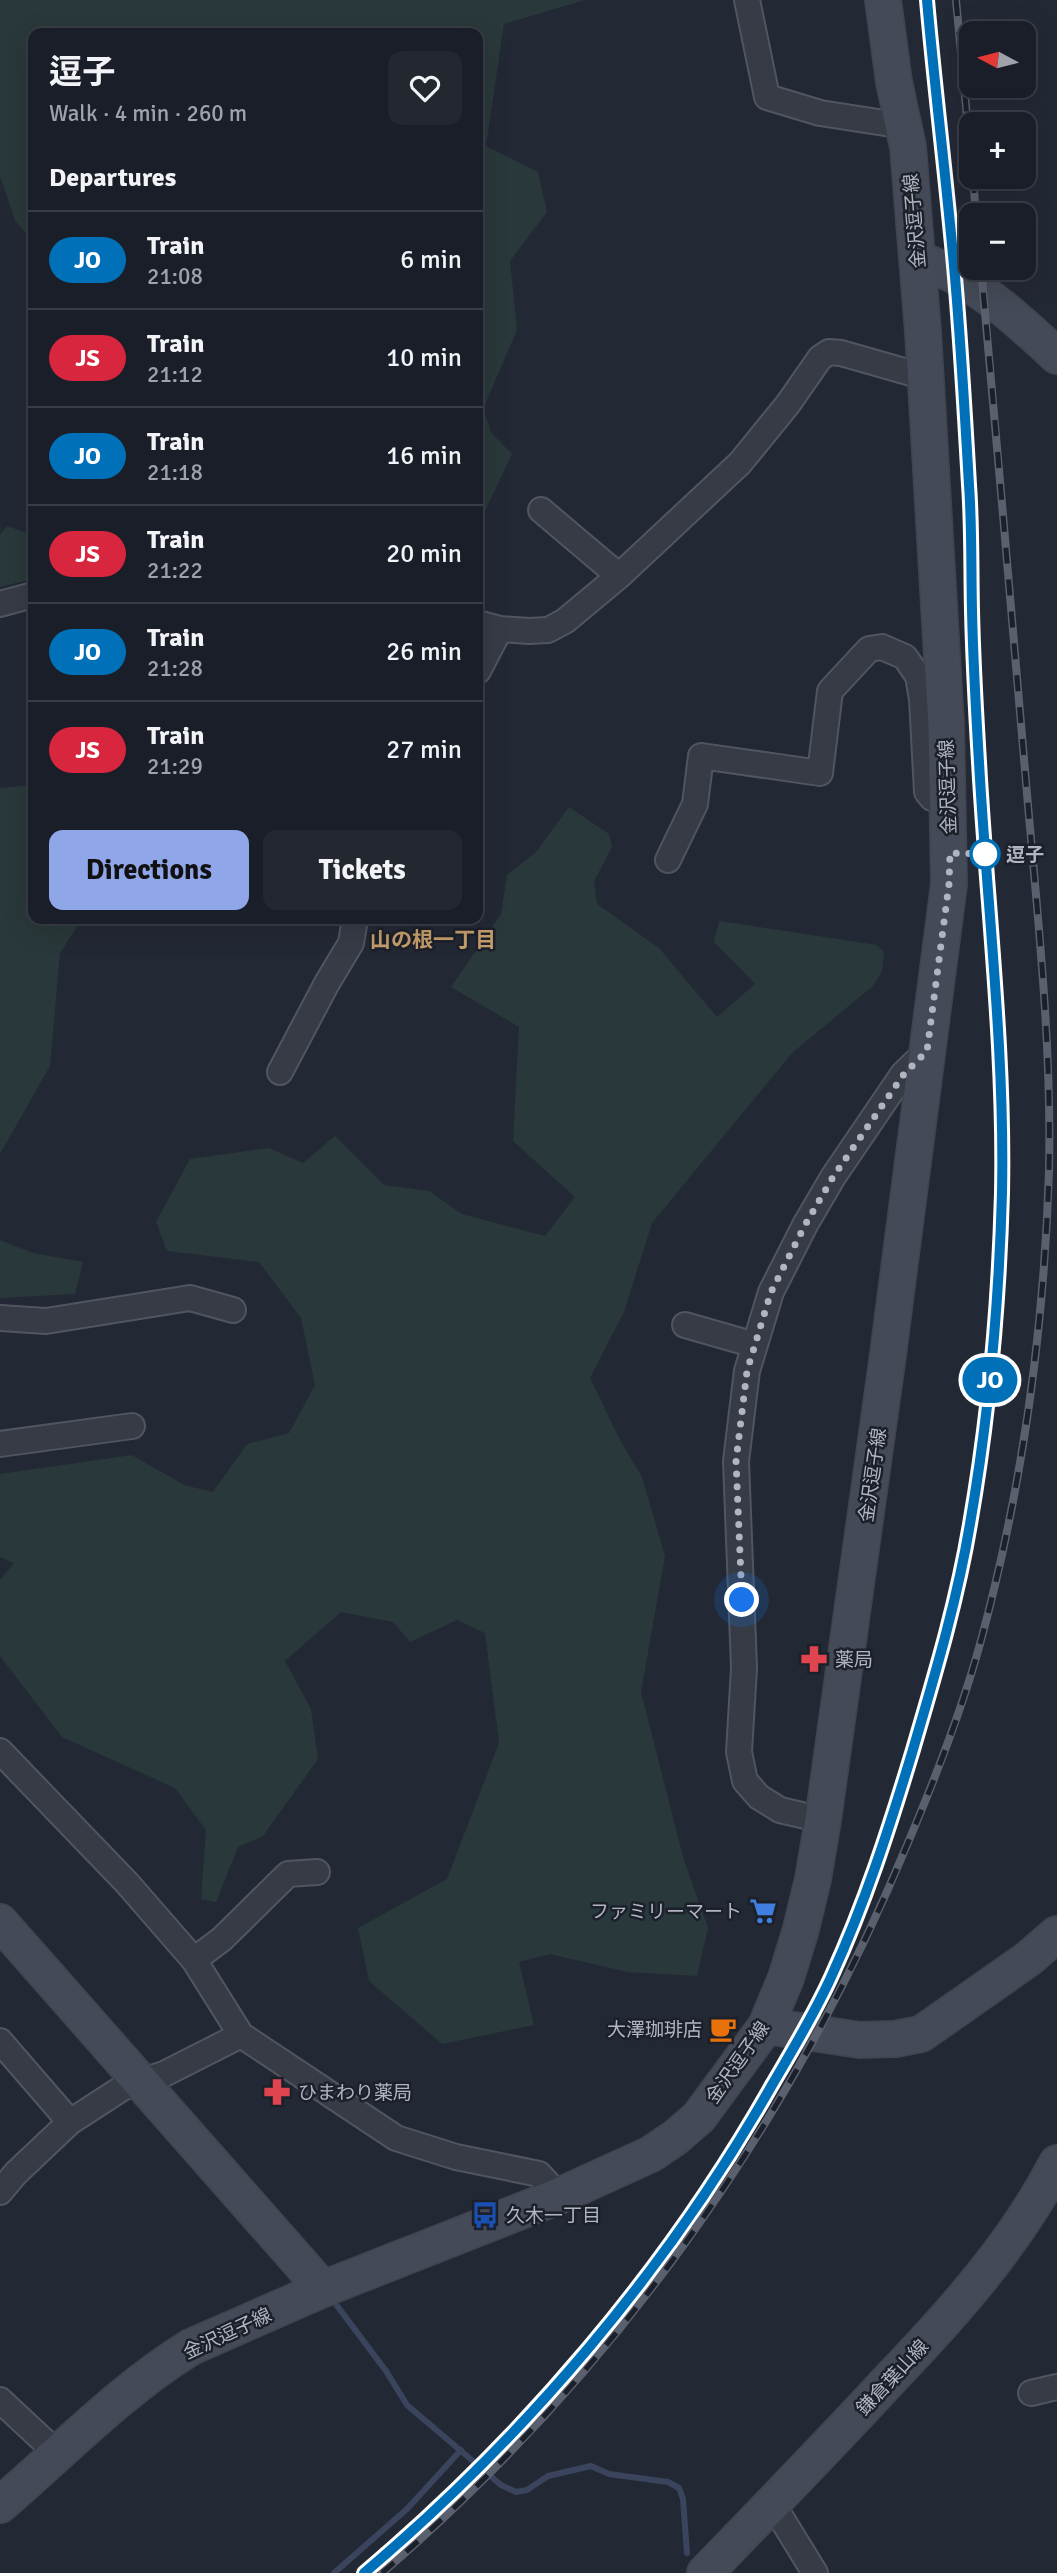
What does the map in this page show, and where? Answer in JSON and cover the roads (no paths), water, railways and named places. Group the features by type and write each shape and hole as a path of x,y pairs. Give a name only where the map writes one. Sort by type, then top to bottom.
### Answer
{"main road":[{"name":"金沢逗子線","path":"0,2505 115,2405 173,2358 191,2347 323,2289 559,2196 651,2154 699,2117 766,2026 786,1978 813,1879 823,1820 887,1362 949,884 946,725 917,259 904,126 894,82 883,0"},
{"path":"917,259 940,267 984,292 1057,356"},
{"path":"0,1922 323,2289"},
{"path":"766,2026 860,2040 895,2039 921,2034 1028,1959 1057,1934"},
{"name":"鎌倉葉山線","path":"705,2573 964,2300 991,2265 1057,2163"}],"street":[{"path":"747,0 767,97 820,113 904,126"},
{"path":"483,651 489,626 548,630 565,621 619,576 740,463 788,404 820,358 829,352 925,377"},
{"path":"541,510 619,576"},
{"path":"0,604 28,596"},
{"path":"668,860 695,804 701,756 820,773 830,691 869,649 882,647 905,657 918,676 922,699 927,792 932,798 947,799"},
{"path":"280,1072 351,943 354,924"},
{"path":"823,1820 780,1810 759,1797 745,1781 739,1752 744,1668 736,1461 747,1371 777,1280 833,1177 904,1074 927,1051"},
{"path":"0,1318 46,1321 190,1298 233,1310"},
{"path":"685,1325 755,1345"},
{"path":"0,1444 132,1426"},
{"path":"0,1751 127,1883 194,1960 241,2035 396,2138 456,2157 539,2174 559,2196"},
{"path":"194,1960 222,1939 288,1874 317,1871"},
{"path":"0,2192 16,2173 70,2122 124,2087 164,2074 241,2035"},
{"path":"0,2041 70,2122"},
{"path":"1031,2393 1057,2388"},
{"path":"0,2400 58,2454"},
{"path":"772,2503 815,2573"}],"waterway":[{"path":"335,2303 386,2371 407,2405 501,2485 516,2492 527,2490 548,2476 591,2466 609,2474 668,2482 679,2488 683,2499 687,2553"},
{"path":"334,2573 407,2509 461,2450"}],"railway":[{"path":"364,2573 474,2472 576,2362 668,2245 711,2184 773,2086 823,1994 868,1888 916,1740 959,1579 983,1442 996,1317 1002,1193 1001,1088 974,672 971,512 966,436 957,311 927,0"},
{"path":"956,0 966,112"},
{"path":"974,189 975,203"},
{"path":"382,2573 466,2497 545,2416 619,2330 687,2240 751,2146 808,2049 861,1949 937,1771 965,1695 980,1644 1008,1527 1028,1409 1042,1290 1049,1171 1046,1025 1039,928 982,280"}],"train":[{"name":"JO","path":"364,2573 407,2537 491,2455 567,2372 652,2268 720,2171 765,2099 831,1979 873,1878 931,1688 970,1528 992,1357 1002,1194 1002,1115 979,764 970,503 962,376 955,275 927,0"}],"place":[{"name":"逗子","path":"985,854"},
{"name":"薬局","path":"814,1659"},
{"name":"ファミリーマート","path":"763,1911"},
{"name":"大澤珈琲店","path":"723,2029"},
{"name":"ひまわり薬局","path":"277,2092"},
{"name":"久木一丁目","path":"485,2215"}],"district":[{"name":"山の根一丁目","path":"433,940"}]}
